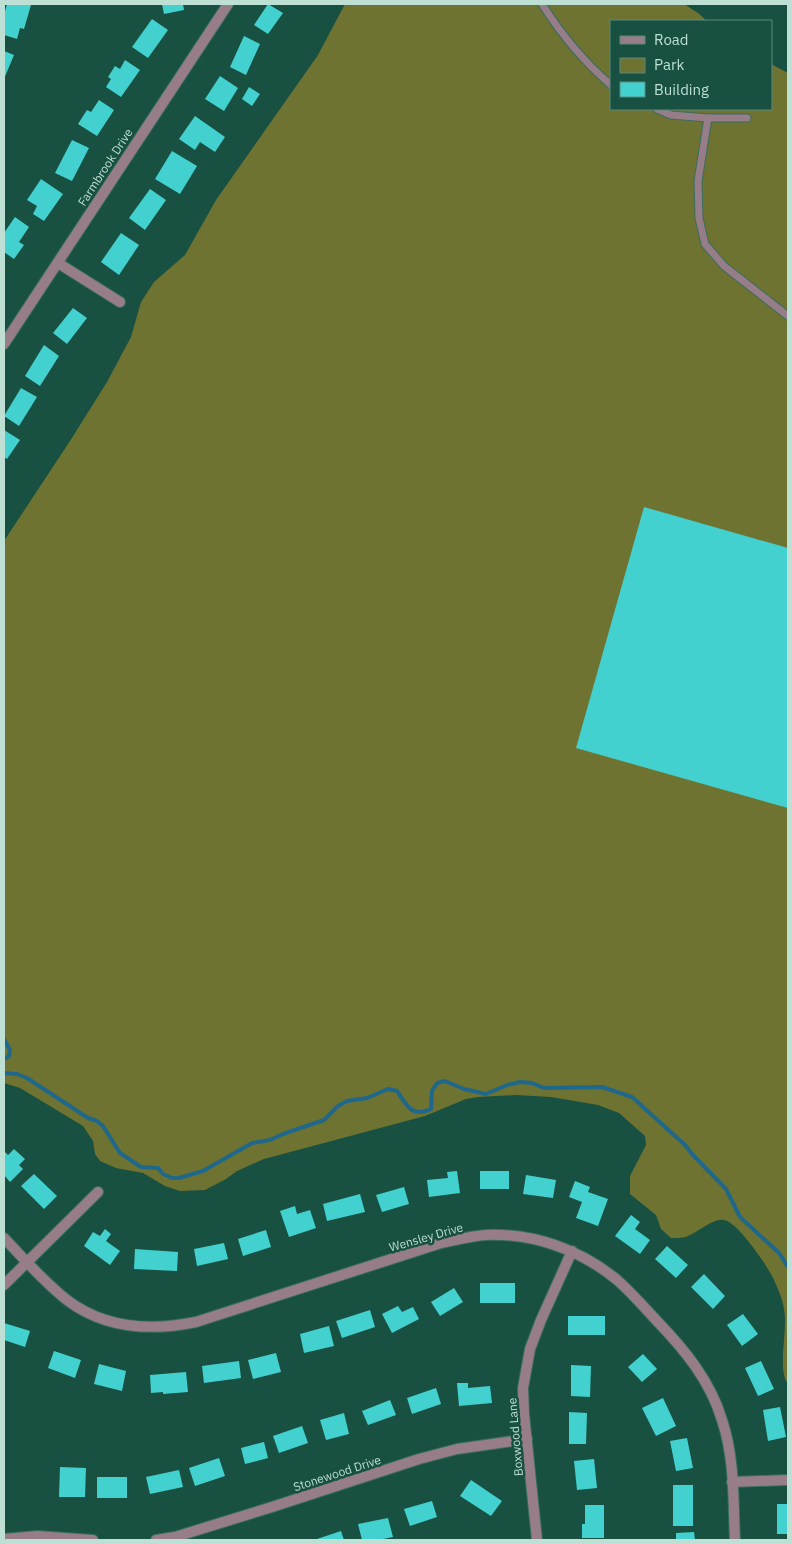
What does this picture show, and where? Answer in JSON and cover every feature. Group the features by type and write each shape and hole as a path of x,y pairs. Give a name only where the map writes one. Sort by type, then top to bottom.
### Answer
{"street":[{"name":"Farmbrook Drive","path":"4,344 228,4"},
{"path":"58,262 120,302"},
{"path":"4,1285 98,1192"},
{"name":"Wensley Drive","path":"4,1238 52,1287 69,1301 108,1321 129,1326 151,1328 174,1327 196,1322 441,1243 471,1237 486,1235 521,1237 546,1242 572,1252 595,1264 625,1288 679,1344 696,1366 712,1394 729,1446 734,1540"},
{"name":"Boxwood Lane","path":"537,1540 524,1414 524,1388 530,1349 540,1320 572,1252"},
{"name":"Stonewood Drive","path":"156,1540 175,1537 264,1510 419,1459 457,1449 527,1439"},
{"path":"732,1482 788,1480"},
{"path":"4,1539 37,1536 92,1540"}],"lane":[{"path":"542,4 591,68 610,84"},
{"path":"658,110 670,115 708,118 747,118"},
{"path":"708,118 698,181 698,218 705,244 724,266 788,316"}],"green space":[{"path":"345,4 684,4 706,20 610,20 610,110 772,110 772,65 788,73 788,1382 786,1381 783,1366 785,1317 783,1306 776,1283 766,1266 744,1236 730,1222 724,1220 715,1221 684,1237 671,1238 661,1229 656,1215 630,1194 630,1176 646,1145 645,1136 619,1113 598,1105 551,1097 516,1095 466,1099 425,1116 264,1159 237,1171 205,1190 180,1191 165,1186 143,1173 116,1168 100,1161 95,1154 93,1141 83,1126 20,1088 4,1083 4,541 107,382 131,337 141,302 154,282 185,255 216,200 318,55"}],"building":[{"path":"7,4 31,5 24,29 20,28 17,39 4,35 4,15"},
{"path":"162,4 183,4 184,10 164,14"},
{"path":"268,4 283,13 268,34 254,25"},
{"path":"152,19 168,30 148,58 132,47"},
{"path":"244,36 260,44 246,75 230,67"},
{"path":"4,51 14,55 4,79"},
{"path":"125,60 140,70 121,97 106,87 111,79 108,77 115,66 120,69"},
{"path":"220,76 238,88 224,111 205,99"},
{"path":"249,87 260,94 252,106 242,99"},
{"path":"99,100 114,110 97,136 78,124 87,110 91,112"},
{"path":"195,116 225,137 215,152 200,142 195,150 179,139"},
{"path":"72,140 89,148 72,181 55,173"},
{"path":"172,151 197,166 180,194 155,179"},
{"path":"41,179 63,194 44,221 33,214 37,206 27,200"},
{"path":"150,189 166,200 145,230 129,218"},
{"path":"15,217 29,227 19,242 24,245 14,259 4,252 4,233"},
{"path":"121,233 139,245 119,275 101,262"},
{"path":"73,308 87,318 67,344 53,333"},
{"path":"44,345 59,356 40,386 25,376"},
{"path":"21,388 37,397 19,426 4,416"},
{"path":"4,430 20,440 7,459 4,457"},
{"path":"644,507 788,548 788,808 576,748"},
{"path":"14,1149 25,1159 19,1165 23,1169 10,1182 4,1175 4,1151 8,1155"},
{"path":"457,1171 460,1193 429,1197 427,1180 448,1178 447,1172"},
{"path":"480,1171 509,1171 509,1189 480,1189"},
{"path":"34,1174 57,1196 44,1209 21,1186"},
{"path":"526,1175 556,1180 553,1198 523,1194"},
{"path":"575,1181 590,1187 588,1192 608,1199 598,1226 576,1218 582,1202 569,1197"},
{"path":"404,1187 409,1204 382,1212 376,1195"},
{"path":"360,1194 365,1212 327,1221 323,1204"},
{"path":"295,1206 297,1214 310,1210 316,1228 289,1237 280,1211"},
{"path":"631,1215 640,1222 635,1229 650,1240 640,1254 615,1236"},
{"path":"105,1229 111,1234 106,1241 120,1251 110,1265 84,1246 93,1232 100,1236"},
{"path":"266,1230 271,1247 243,1256 238,1239"},
{"path":"224,1243 228,1259 197,1266 194,1249"},
{"path":"667,1246 688,1265 676,1278 655,1259"},
{"path":"135,1249 178,1252 177,1271 134,1269"},
{"path":"704,1274 725,1296 713,1309 691,1287"},
{"path":"480,1283 515,1283 515,1303 480,1303"},
{"path":"454,1288 463,1302 440,1316 431,1302"},
{"path":"398,1306 402,1312 413,1307 419,1319 392,1333 382,1314"},
{"path":"370,1310 375,1327 342,1338 336,1321"},
{"path":"743,1314 758,1334 742,1346 727,1325"},
{"path":"568,1316 605,1316 605,1335 568,1335"},
{"path":"4,1323 30,1331 25,1347 4,1340"},
{"path":"329,1326 334,1346 304,1353 300,1334"},
{"path":"54,1351 81,1360 75,1378 48,1368"},
{"path":"276,1353 281,1372 253,1379 248,1360"},
{"path":"643,1354 657,1369 642,1382 628,1367"},
{"path":"239,1361 241,1378 204,1383 202,1366"},
{"path":"761,1361 774,1389 758,1396 745,1368"},
{"path":"99,1364 126,1371 122,1391 94,1384"},
{"path":"571,1365 591,1366 590,1397 571,1396"},
{"path":"186,1372 188,1392 151,1393 150,1375"},
{"path":"457,1383 468,1383 468,1388 490,1386 492,1403 459,1406"},
{"path":"436,1388 441,1404 412,1414 407,1398"},
{"path":"663,1398 676,1426 656,1436 642,1408"},
{"path":"390,1400 396,1415 368,1425 362,1411"},
{"path":"780,1407 786,1437 768,1441 763,1410"},
{"path":"569,1412 587,1413 586,1444 569,1444"},
{"path":"344,1413 349,1434 326,1440 320,1420"},
{"path":"302,1426 308,1443 279,1453 273,1436"},
{"path":"687,1438 693,1468 676,1471 670,1441"},
{"path":"264,1442 268,1458 245,1464 241,1448"},
{"path":"219,1458 225,1476 195,1486 189,1468"},
{"path":"594,1459 597,1488 577,1490 574,1461"},
{"path":"60,1467 86,1468 85,1497 59,1497"},
{"path":"179,1470 183,1487 150,1494 146,1477"},
{"path":"97,1477 127,1477 127,1498 97,1498"},
{"path":"471,1480 502,1501 491,1516 460,1496"},
{"path":"673,1485 693,1485 693,1526 673,1526"},
{"path":"432,1501 437,1517 410,1526 404,1509"},
{"path":"777,1504 788,1504 788,1534 777,1534"},
{"path":"585,1505 604,1505 604,1538 582,1538 582,1524 585,1524"},
{"path":"388,1518 393,1537 378,1540 362,1540 358,1524"},
{"path":"341,1531 344,1540 314,1540"},
{"path":"694,1532 695,1540 676,1540 676,1533"}],"waterway":[{"path":"4,1039 10,1050 9,1056 4,1059"},
{"path":"4,1073 17,1074 27,1078 88,1118 97,1121 103,1126 120,1153 141,1167 158,1168 163,1174 172,1178 179,1178 203,1171 252,1143 270,1140 324,1120 338,1106 347,1101 367,1098 388,1089 397,1091 407,1106 419,1112 431,1109 432,1091 437,1083 445,1081 464,1089 486,1094 520,1082 532,1083 544,1088 602,1087 632,1097 685,1145 726,1189 740,1217 779,1253 788,1267"}]}
